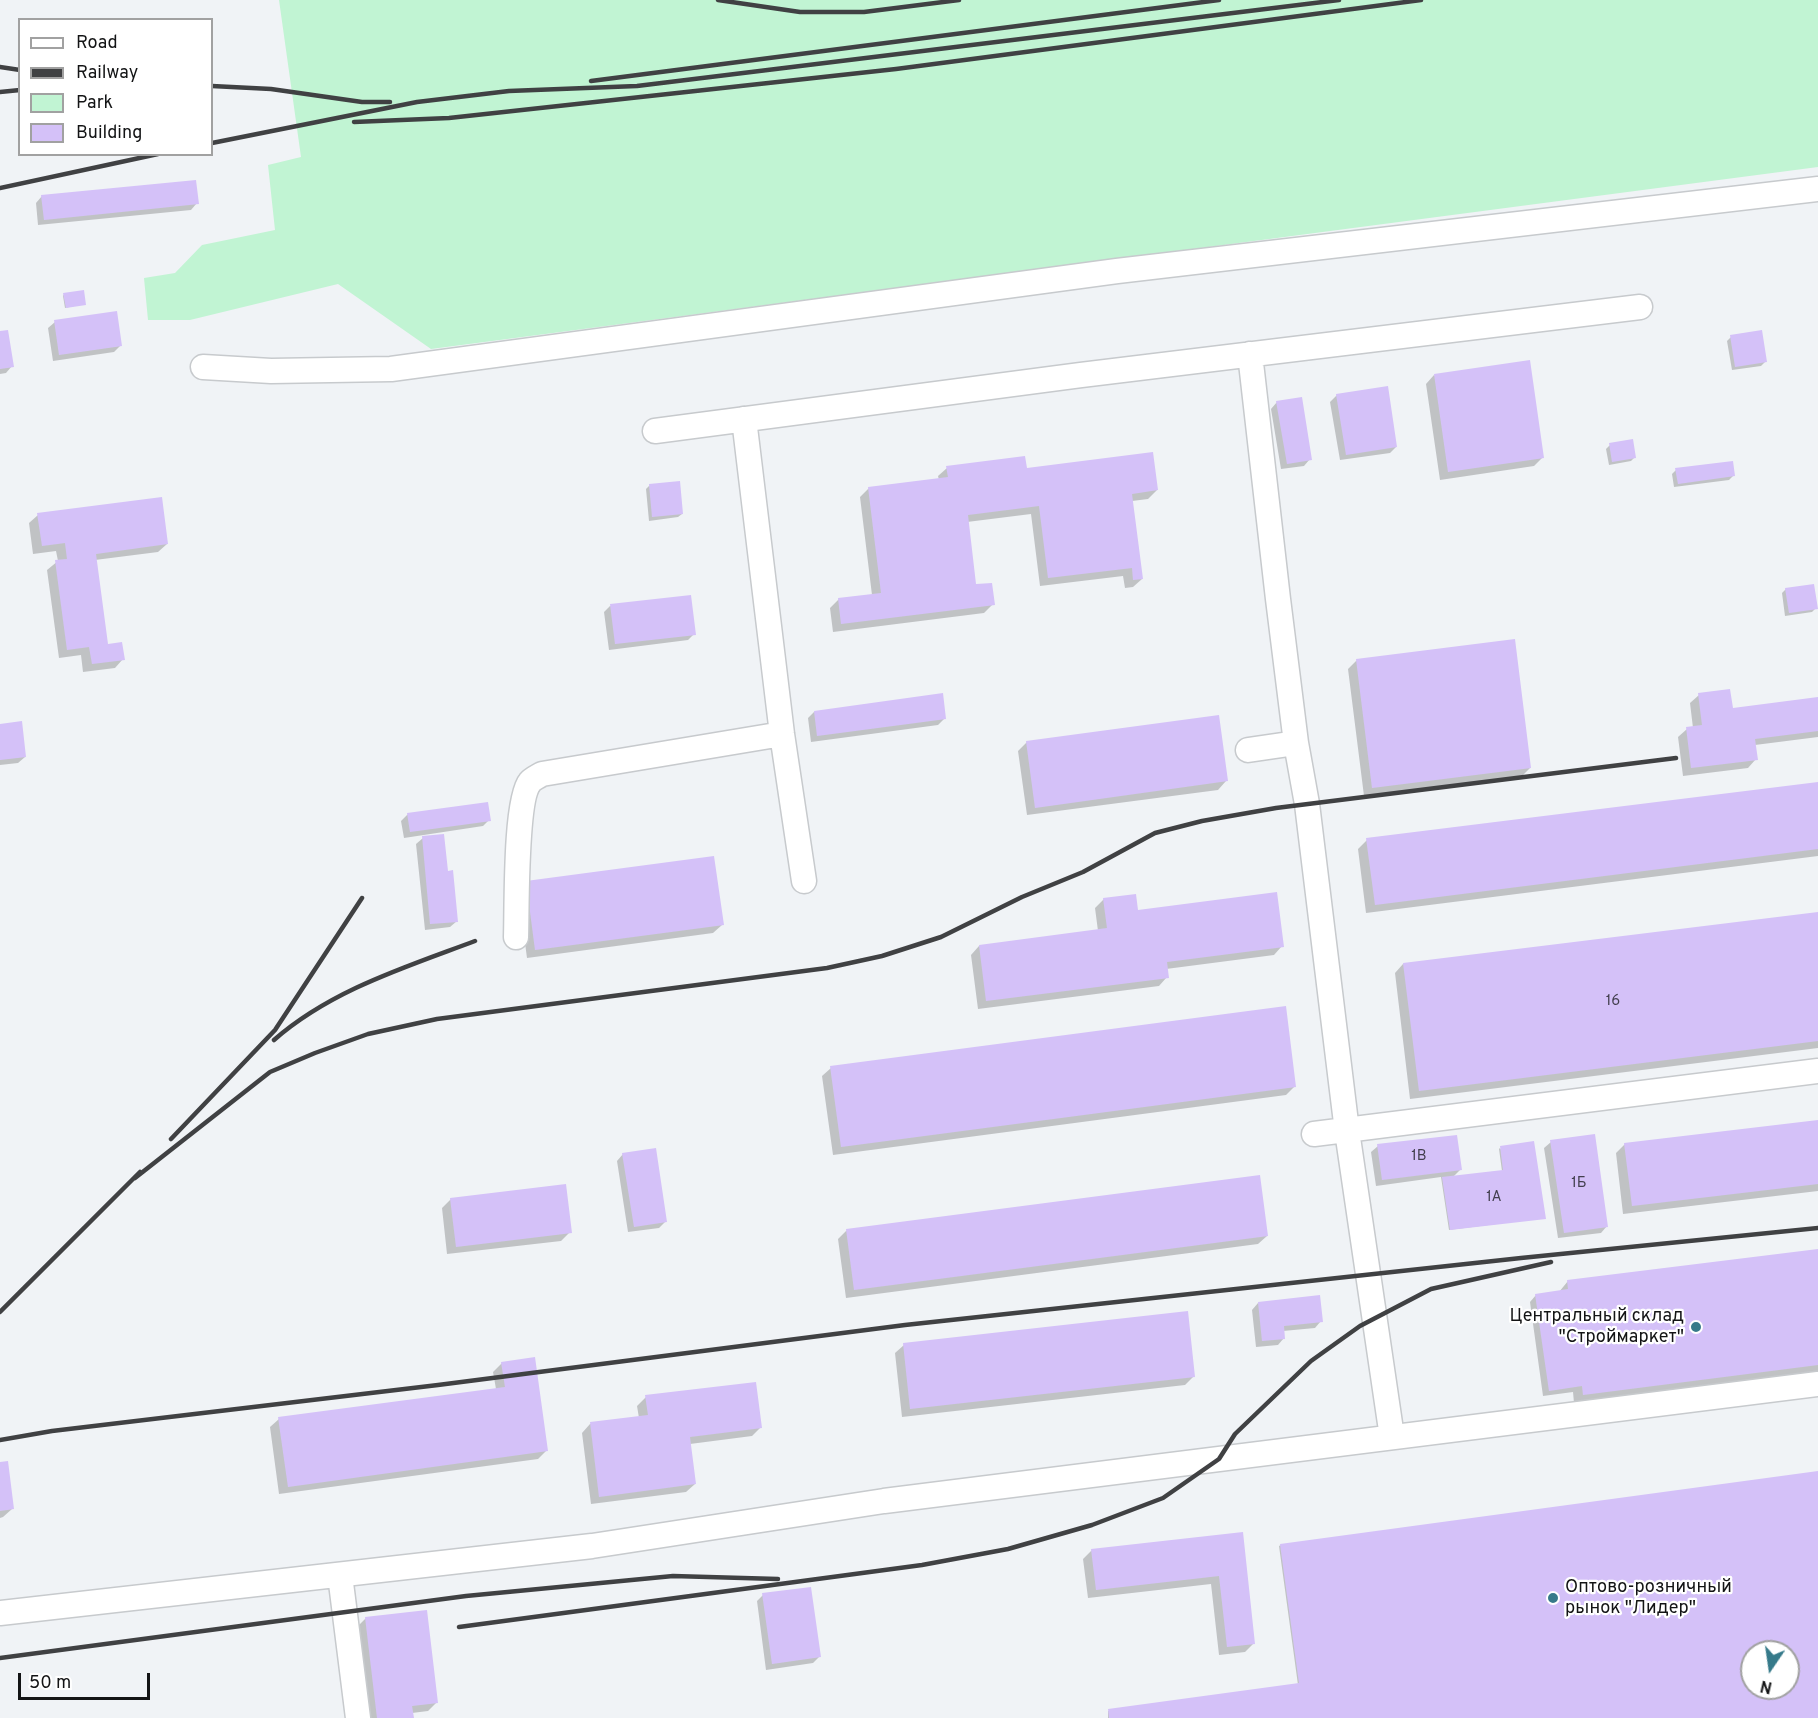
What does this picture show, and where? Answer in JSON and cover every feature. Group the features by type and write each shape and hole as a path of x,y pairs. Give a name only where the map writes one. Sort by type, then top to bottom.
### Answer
{"lane":[{"path":"203,367 271,371 391,369 1118,271 1818,189"},
{"path":"655,431 1250,354 1640,307"},
{"path":"1250,354 1296,742 1313,850 1347,1131 1392,1437"},
{"path":"744,419 782,734 804,882"},
{"path":"516,937 518,850 525,797 530,782 542,774 782,734"},
{"path":"1248,750 1296,742"},
{"path":"1314,1134 1818,1071"},
{"path":"0,1613 592,1546 884,1501 1818,1384"},
{"path":"340,1575 358,1718"}],"green space":[{"path":"279,0 1818,0 1818,167 431,349 338,284 190,320 148,320 144,278 175,273 202,245 275,230 268,165 301,157"}],"building":[{"path":"196,180 199,204 44,220 41,195"},
{"path":"84,290 86,305 66,308 63,293"},
{"path":"117,311 122,346 59,355 54,320"},
{"path":"8,330 14,367 0,369 0,331"},
{"path":"1762,330 1767,362 1735,367 1730,335"},
{"path":"1530,360 1544,458 1448,472 1434,374"},
{"path":"1388,386 1397,447 1346,455 1336,394"},
{"path":"1302,397 1312,460 1287,464 1276,401"},
{"path":"1633,439 1636,458 1612,462 1609,443"},
{"path":"1153,452 1158,490 1132,494 1143,579 1133,580 1132,568 1048,578 1039,506 968,515 976,584 992,583 995,605 841,624 838,598 881,593 868,487 948,477 946,466 1025,456 1027,468"},
{"path":"1733,461 1735,476 1678,484 1675,468"},
{"path":"680,481 683,514 652,517 649,484"},
{"path":"162,497 168,544 96,554 108,644 122,642 125,660 92,664 89,647 67,650 55,560 67,559 65,543 42,546 37,513"},
{"path":"1814,584 1818,609 1789,613 1785,588"},
{"path":"691,595 696,635 615,644 610,604"},
{"path":"1515,639 1531,768 1372,788 1356,659"},
{"path":"1730,689 1733,708 1818,697 1818,731 1755,739 1758,760 1691,768 1686,727 1702,725 1698,693"},
{"path":"943,693 946,719 817,736 814,711"},
{"path":"1219,715 1228,781 1035,808 1026,741"},
{"path":"22,721 26,757 0,760 0,724"},
{"path":"1818,782 1818,849 1375,905 1366,838"},
{"path":"488,802 491,821 410,832 407,813"},
{"path":"444,834 448,871 453,870 458,922 430,924 422,836"},
{"path":"714,856 724,925 535,950 526,881"},
{"path":"1277,892 1284,947 1167,962 1169,978 986,1001 979,945 1107,928 1103,898 1136,894 1138,910"},
{"path":"1818,912 1818,1041 1419,1091 1403,963"},
{"path":"1286,1006 1296,1087 841,1147 830,1066"},
{"path":"1818,1120 1818,1184 1632,1206 1624,1143"},
{"path":"1595,1134 1608,1227 1564,1233 1550,1140"},
{"path":"1457,1135 1462,1170 1382,1180 1377,1144"},
{"path":"1534,1141 1546,1219 1450,1230 1442,1177 1503,1170 1500,1146"},
{"path":"656,1148 667,1222 634,1227 622,1153"},
{"path":"1260,1175 1268,1236 854,1290 846,1229"},
{"path":"566,1184 572,1233 456,1247 450,1198"},
{"name":"Центральный склад \"Строймаркет\"","path":"1818,1249 1818,1365 1583,1395 1582,1386 1549,1391 1535,1294 1568,1289 1567,1280"},
{"path":"1320,1295 1323,1322 1284,1326 1285,1339 1262,1341 1258,1302"},
{"path":"1188,1311 1195,1377 910,1409 903,1343"},
{"path":"535,1357 548,1451 288,1487 278,1417 505,1387 501,1362"},
{"path":"756,1382 762,1428 690,1437 696,1484 599,1497 590,1422 648,1415 645,1395"},
{"path":"8,1461 14,1509 0,1511 0,1462"},
{"name":"Оптово-розничный рынок \"Лидер\"","path":"1818,1471 1818,1718 1109,1718 1108,1709 1299,1683 1280,1544"},
{"path":"1243,1532 1255,1644 1227,1647 1219,1576 1096,1590 1091,1549"},
{"path":"811,1587 821,1657 772,1664 762,1593"},
{"path":"427,1610 438,1703 412,1706 414,1718 377,1718 365,1617"}],"railway":[{"path":"718,0 800,12 864,12 959,0"},
{"path":"591,81 1219,0"},
{"path":"213,143 417,102 509,91 637,86 1339,0"},
{"path":"354,122 449,118 896,69 1421,0"},
{"path":"0,67 18,70"},
{"path":"213,86 271,89 362,102 390,102"},
{"path":"0,92 18,90"},
{"path":"0,188 149,156"},
{"path":"135,1178 270,1072 368,1034 437,1019 827,968 882,956 941,937 1022,897 1083,872 1155,833 1202,821 1276,808 1676,758"},
{"path":"171,1139 275,1030 362,898"},
{"path":"274,1040 296,1022 344,994 396,971 475,941"},
{"path":"0,1312 140,1172"},
{"path":"0,1440 52,1431 438,1385 905,1325 1818,1228"},
{"path":"459,1627 922,1565 1008,1549 1092,1525 1163,1498 1219,1459 1235,1434 1311,1361 1360,1326 1431,1289 1551,1262"},
{"path":"0,1658 466,1596 673,1576 778,1579"}],"place":[{"name":"Центральный склад \"Строймаркет\"","path":"1696,1327"},
{"name":"Оптово-розничный рынок \"Лидер\"","path":"1553,1598"}]}
